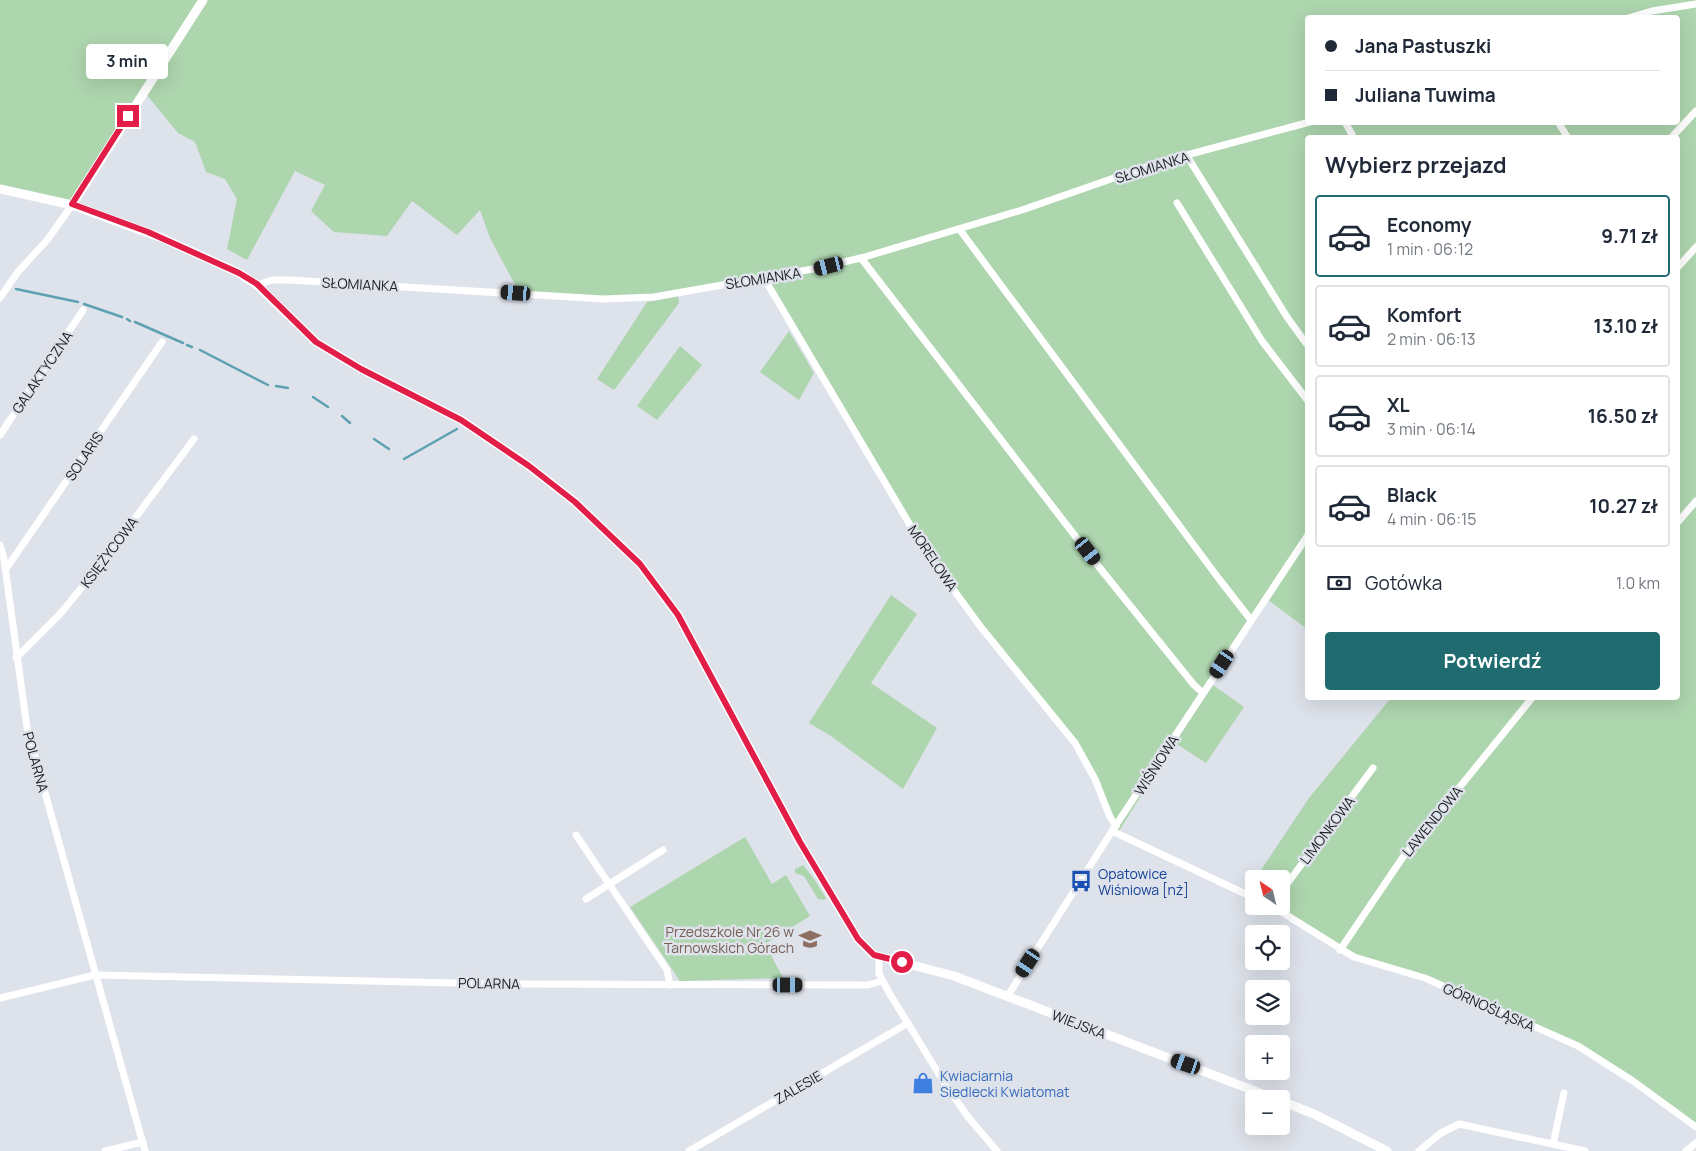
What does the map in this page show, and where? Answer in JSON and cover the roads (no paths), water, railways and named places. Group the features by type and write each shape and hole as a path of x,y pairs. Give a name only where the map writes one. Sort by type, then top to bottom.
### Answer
{"street":[{"path":"0,298 17,273 48,238 72,204 204,0"},
{"path":"1637,15 1652,10 1696,4"},
{"path":"1674,135 1696,110"},
{"name":"SŁOMIANKA","path":"257,284 272,280 289,280 629,299 764,278 861,258 960,230 1157,163 1305,123"},
{"path":"1187,156 1282,309 1305,342"},
{"path":"0,189 72,204 162,238 239,273 257,284 300,328 330,352 461,420 529,466 575,502 640,564 659,588 694,642 800,842 847,921 863,945 878,957 878,970 882,981 947,1087 968,1117 997,1151"},
{"path":"1176,203 1262,341 1305,396"},
{"path":"960,230 1219,580 1251,620"},
{"path":"1680,265 1696,247"},
{"path":"861,258 1099,566 1194,685 1203,693"},
{"name":"MORELOWA","path":"764,278 926,552 980,626 1075,743 1095,779 1114,829"},
{"name":"GALAKTYCZNA","path":"0,435 83,310"},
{"name":"SOLARIS","path":"6,569 162,342"},
{"name":"KSIĘŻYCOWA","path":"16,658 60,614 97,569 194,439"},
{"path":"1680,520 1696,501"},
{"name":"WIŚNIOWA","path":"1007,997 1114,829 1305,539"},
{"name":"POLARNA","path":"0,545 6,569 26,728 95,975 101,988 145,1151"},
{"name":"LAWENDOWA","path":"1340,950 1403,857 1530,700"},
{"name":"LIMONKOWA","path":"1290,880 1374,768"},
{"path":"1114,829 1245,894"},
{"path":"576,835 667,970 670,985"},
{"path":"586,899 663,850"},
{"name":"GÓRNOŚLĄSKA","path":"1286,915 1354,957 1434,982 1578,1046 1634,1081 1696,1127"},
{"name":"WIEJSKA","path":"878,957 932,969 1252,1090"},
{"name":"POLARNA","path":"0,998 95,975 374,982 670,985 868,985 882,981"},
{"name":"ZALESIE","path":"689,1151 908,1023"},
{"path":"1553,1144 1564,1093"},
{"path":"1290,1105 1314,1114 1387,1151"},
{"path":"1419,1151 1441,1133 1459,1124 1585,1151"},
{"path":"104,1151 143,1142"},
{"path":"1686,1151 1696,1143"}],"waterway":[{"path":"16,289 78,302"},
{"path":"84,304 122,317"},
{"path":"135,322 183,343"},
{"path":"187,345 192,347"},
{"path":"200,350 268,385"},
{"path":"276,386 288,388"},
{"path":"313,397 328,407"},
{"path":"342,416 350,423"},
{"path":"404,459 457,429"},
{"path":"374,439 389,449"}],"place":[{"name":"Opatowice Wiśniowa [nż]","path":"1081,881"},
{"name":"Przedszkole Nr 26 w Tarnowskich Górach","path":"810,939"},
{"name":"Kwiaciarnia Siedlecki Kwiatomat","path":"923,1083"}]}
